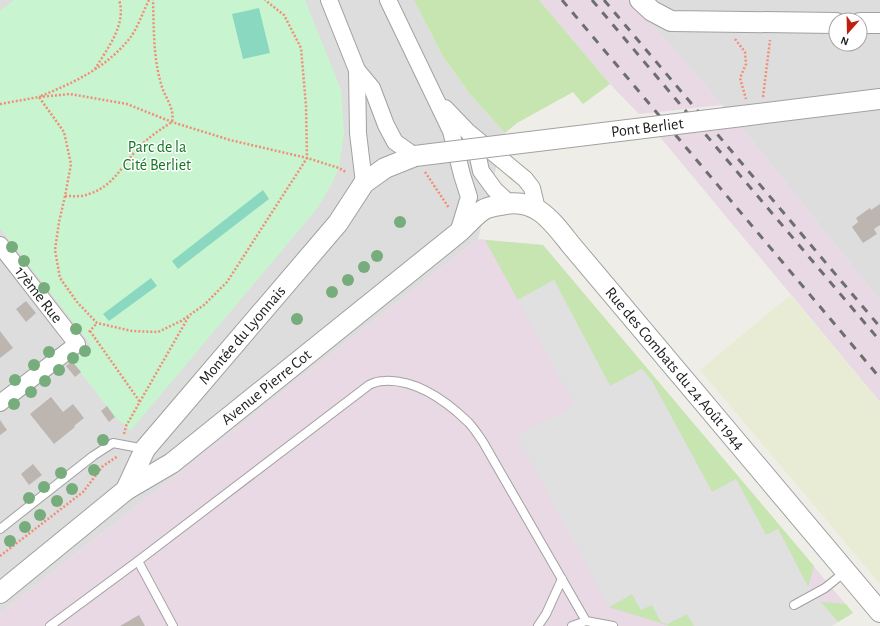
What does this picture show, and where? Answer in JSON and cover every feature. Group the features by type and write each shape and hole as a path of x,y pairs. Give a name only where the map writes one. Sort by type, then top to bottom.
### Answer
{"street":[{"path":"329,0 356,70 358,133 364,183"},
{"path":"388,0 451,131 469,197 458,233"},
{"path":"640,0 652,11 671,20 828,23"},
{"path":"868,23 880,23"},
{"path":"356,70 372,88 386,125 395,142 415,156"},
{"path":"434,95 468,132 525,179 532,188 537,208"},
{"name":"Pont Berliet","path":"415,156 880,99"},
{"path":"468,132 474,145 481,171 495,190 509,203"},
{"name":"Montée du Lyonnais","path":"126,490 145,448 338,223 364,183 385,168 415,156"},
{"name":"Avenue Pierre Cot","path":"0,592 126,490 172,463 458,233 484,209 509,203 522,204 537,208"},
{"name":"Rue des Combats du 24 Août 1944","path":"537,208 556,225 880,612"},
{"name":"17ème Rue","path":"0,403 77,344 3,255"}],"lane":[{"path":"50,626 138,561 369,384 383,381 402,383 426,390 448,404 469,423 483,442 586,621"},
{"path":"0,529 93,456 113,443 145,448"},
{"path":"138,561 173,626"},
{"path":"794,605 825,588 846,571"},
{"path":"538,626 546,614 562,579"},
{"path":"572,626 586,621 613,626"}],"path":[{"path":"94,71 116,33 120,16 119,0"},
{"path":"39,97 80,79 108,61 130,38 149,0"},
{"path":"65,196 88,194 106,186 121,171 140,146 172,122 174,114 162,87 157,63 153,0"},
{"path":"39,97 64,132 70,164 65,196 58,222 55,250 60,278 77,302 97,324 132,331 158,332 181,321 204,305 228,282 307,158 306,106 300,48 284,15 265,0"},
{"path":"724,21 736,41 745,52 746,64 740,78 746,101 746,115"},
{"path":"746,115 773,22"},
{"path":"0,104 39,97 70,94 127,104 172,122 230,140 307,158 339,168"},
{"path":"415,156 449,208"},
{"path":"116,458 126,426 189,315"},
{"path":"90,331 140,402"},
{"path":"0,556 83,492 103,466 124,452 145,448"}],"shaded area":[{"path":"0,0 414,0 442,55 469,93 505,133 478,239 0,613"},
{"path":"539,0 631,0 722,105 639,114 610,84"},
{"path":"631,0 880,0 880,301 741,127"},
{"path":"741,127 880,301 880,402 660,137"},
{"path":"478,239 543,245 853,613 831,626 0,626 0,613"},
{"path":"554,280 610,386 642,369 652,381 712,492 736,479 766,535 778,529 808,587 838,622 831,626 694,626 687,614 667,624 661,622 652,605 641,610 632,594 609,607 517,436 575,405 518,300"}],"green space":[{"name":"Parc de la Cité Berliet","path":"14,0 305,0 341,90 344,133 339,168 330,187 316,210 131,430 115,417 72,361 91,345 0,228 0,11"},
{"path":"414,0 539,0 610,84 583,104 573,92 517,123 505,133 469,93 442,55"},
{"path":"259,8 270,53 243,59 232,14"},
{"path":"263,190 269,199 178,269 172,261"},
{"path":"485,240 543,245 814,566 808,587 778,529 766,536 736,479 712,492 652,381 642,369 610,386 554,280 518,300"},
{"path":"151,278 157,286 109,321 103,314"},
{"path":"790,295 880,402 880,584 700,370"},
{"path":"632,594 652,604 667,624 687,614 694,626 670,626 609,607"},
{"path":"821,602 846,604 853,613 838,622"}],"building":[{"path":"880,204 880,225 874,229 877,234 863,243 852,227 858,222 856,218 870,208 871,210"},
{"path":"26,301 36,313 26,322 16,309"},
{"path":"0,331 13,348 0,358"},
{"path":"72,361 81,372 75,377 66,366"},
{"path":"51,397 63,412 73,404 84,418 54,444 30,414"},
{"path":"107,406 115,417 109,422 101,411"},
{"path":"0,420 7,430 0,435"},
{"path":"33,464 42,475 29,485 21,474"},
{"path":"139,615 145,626 120,626"}],"railway":[{"path":"562,0 880,378"},
{"path":"592,0 880,341"},
{"path":"604,0 880,327"}]}
